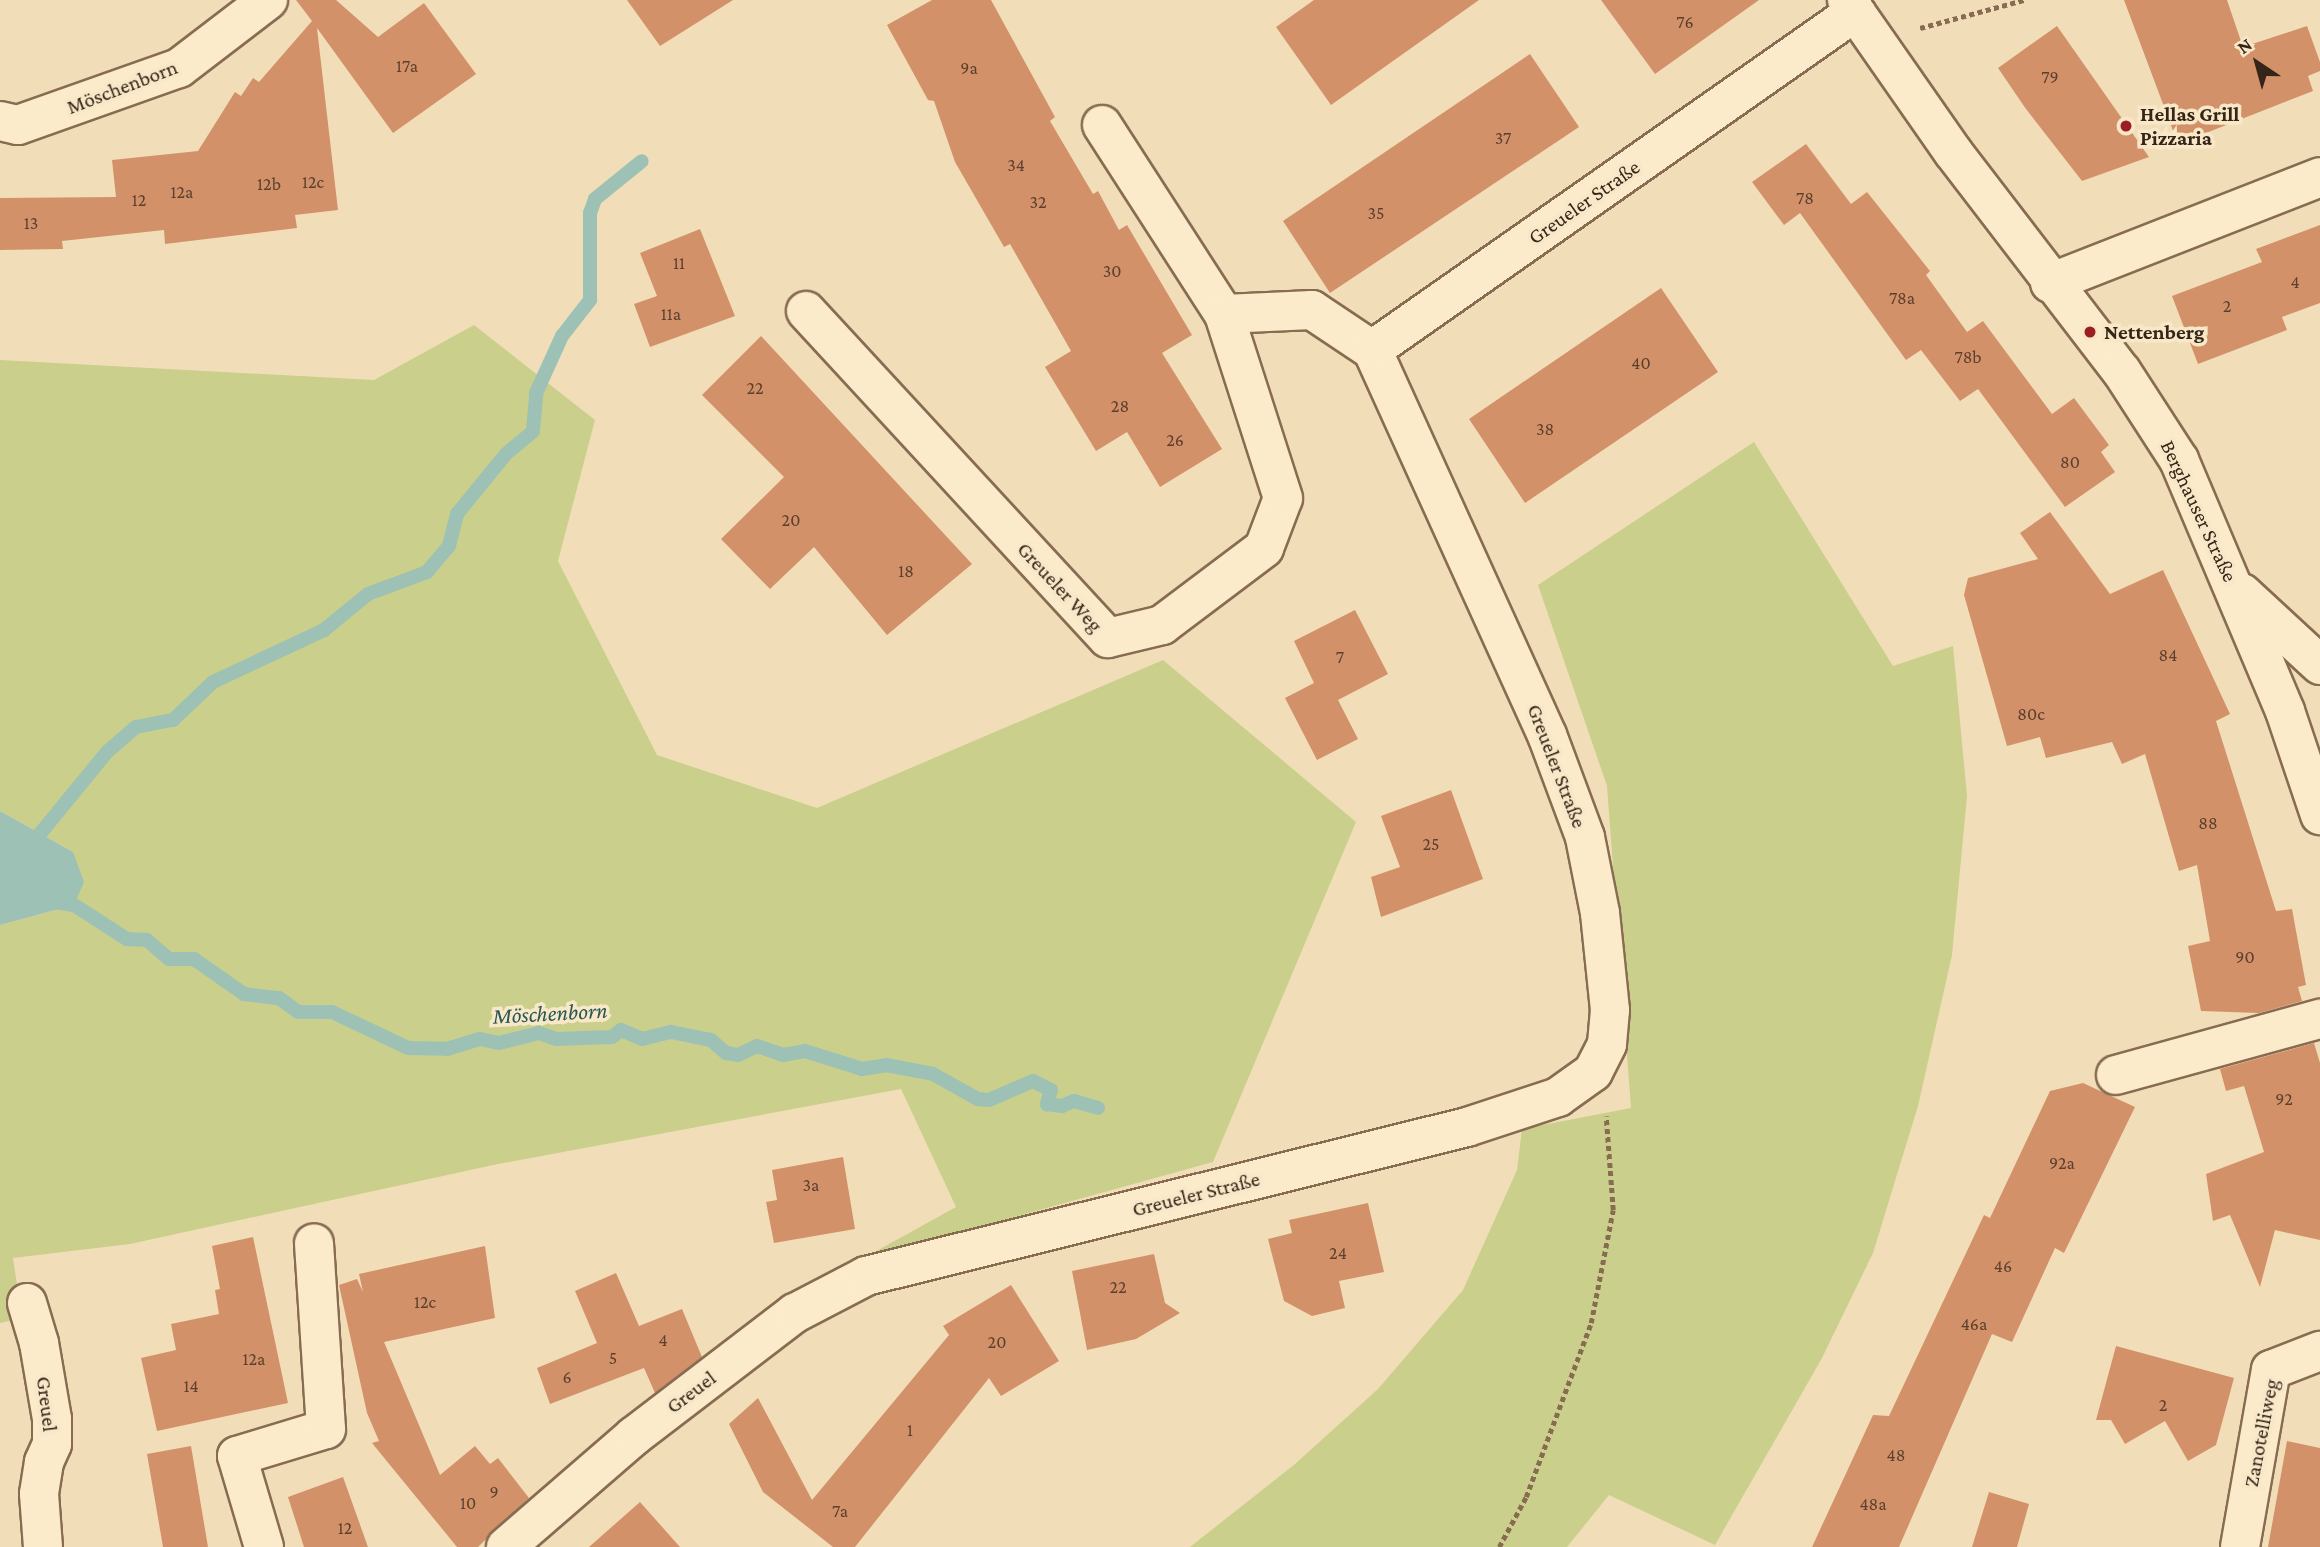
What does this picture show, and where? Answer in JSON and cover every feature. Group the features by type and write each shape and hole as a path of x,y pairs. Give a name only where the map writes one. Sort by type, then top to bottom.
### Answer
{"street":[{"name":"Möschenborn","path":"0,121 18,125 179,68 268,0"},
{"name":"Berghauser Straße","path":"1851,6 2050,283 2154,417 2179,460 2285,711 2320,815"},
{"name":"Greueler Straße","path":"895,1268 1467,1127 1558,1097 1593,1072 1607,1044 1610,1010 1601,914 1585,836 1547,734 1372,350 1851,6"},
{"name":"Greueler Weg","path":"807,311 1108,638 1161,625 1264,548 1283,498 1224,314 1102,125"},
{"path":"2050,283 2320,177"},
{"path":"1224,314 1312,310 1372,350"},
{"path":"2233,584 2320,665"},
{"path":"2116,1074 2320,1019"},
{"path":"264,1547 237,1456 326,1429 314,1244"},
{"name":"Greuel","path":"506,1547 634,1436 795,1313 866,1276 895,1268"},
{"name":"Greuel","path":"27,1303 39,1343 52,1419 52,1444 44,1462 39,1494 43,1547"},
{"name":"Zanotelliweg","path":"2240,1547 2271,1370 2320,1351"}],"path":[{"path":"1917,29 2024,0"},
{"path":"1499,1547 1526,1497 1566,1395 1591,1324 1611,1240 1609,1129 1593,1072"}],"green space":[{"path":"474,325 595,420 558,561 657,755 817,808 1163,660 1356,822 1213,1162 862,1259 956,1207 901,1089 498,1164 130,1244 13,1258 22,1318 0,1323 0,925 74,905 73,852 0,811 0,360 374,380"},
{"path":"1754,442 1893,666 1953,646 1967,796 1952,955 1918,1106 1873,1253 1822,1358 1715,1545 1609,1495 1567,1547 1190,1547 1295,1464 1378,1389 1463,1290 1517,1170 1522,1129 1631,1108 1607,786 1538,585"}],"water":[{"path":"0,811 73,852 84,882 74,905 0,925"}],"building":[{"path":"296,0 336,0 378,37 424,3 476,74 393,133 317,28 338,210 295,215 297,228 165,244 164,230 62,241 63,249 0,250 0,198 116,197 112,160 198,151 235,92 241,96 253,78 259,82 312,21"},
{"path":"627,0 733,0 660,46"},
{"path":"932,0 991,0 1055,117 1050,121 1093,194 1098,191 1119,230 1127,225 1192,335 1162,353 1222,449 1160,487 1127,432 1096,451 1045,367 1071,351 1010,244 1004,247 955,162 934,101 928,100 887,25"},
{"path":"1314,0 1479,0 1331,105 1276,27"},
{"path":"1601,0 1759,0 1655,74"},
{"path":"2124,0 2227,0 2243,47 2307,26 2320,62 2320,71 2308,76 2313,91 2178,144"},
{"path":"2057,26 2149,157 2082,181 2026,109 1998,68"},
{"path":"1530,54 1579,127 1330,293 1283,221"},
{"path":"1806,144 1851,204 1867,192 1930,271 1926,275 1967,332 1983,321 2052,414 2074,398 2109,445 2101,452 2115,472 2065,507 1978,389 1960,401 1921,350 1906,360 1800,213 1784,225 1752,182"},
{"path":"2320,225 2320,303 2282,317 2287,330 2198,364 2172,296 2262,262 2256,249"},
{"path":"700,229 735,316 650,347 634,304 657,296 640,253"},
{"path":"1661,288 1718,372 1525,503 1469,419"},
{"path":"761,336 972,564 887,635 814,547 770,589 721,539 784,477 702,395"},
{"path":"2050,512 2110,594 2163,570 2230,714 2216,721 2276,911 2292,909 2306,985 2298,987 2302,1001 2259,1013 2201,1011 2188,946 2210,941 2197,865 2179,871 2145,754 2122,764 2112,742 2046,758 2040,737 2007,746 1964,595 1968,578 2038,559 2020,533"},
{"path":"1355,610 1388,674 1338,700 1358,739 1317,760 1285,698 1314,683 1294,641"},
{"path":"1451,790 1483,879 1381,917 1371,877 1400,867 1381,816"},
{"path":"2314,1043 2320,1063 2320,1240 2275,1230 2260,1287 2230,1215 2213,1221 2206,1174 2264,1152 2244,1086 2226,1091 2220,1069"},
{"path":"2083,1083 2135,1107 2064,1253 2055,1248 2012,1342 1992,1334 1899,1547 1812,1547 1873,1415 1889,1416 1984,1215 1990,1218 2050,1091"},
{"path":"843,1157 855,1229 774,1243 766,1202 777,1200 772,1170"},
{"path":"1368,1203 1384,1272 1339,1281 1345,1308 1312,1316 1284,1301 1268,1239 1292,1233 1289,1220"},
{"path":"253,1237 288,1403 157,1431 141,1358 176,1350 171,1324 219,1314 215,1290 220,1289 212,1246"},
{"path":"485,1246 495,1318 384,1342 440,1475 475,1446 490,1464 498,1458 529,1498 478,1547 457,1547 372,1443 379,1441 367,1413 339,1285 357,1279 363,1292 359,1274"},
{"path":"1154,1254 1165,1303 1180,1313 1136,1339 1087,1350 1072,1271"},
{"path":"616,1273 639,1326 682,1309 702,1357 655,1393 644,1368 550,1404 537,1368 597,1343 575,1291"},
{"path":"1011,1285 1059,1361 1001,1396 989,1378 855,1547 833,1547 763,1492 729,1424 758,1398 812,1500 949,1335 943,1326"},
{"path":"2116,1346 2234,1378 2216,1445 2188,1461 2165,1421 2125,1444 2111,1420 2096,1420"},
{"path":"2287,1441 2320,1448 2320,1547 2268,1547"},
{"path":"191,1446 208,1547 163,1547 147,1454"},
{"path":"343,1477 368,1547 304,1547 288,1497"},
{"path":"1989,1492 2029,1504 2017,1547 1972,1547"},
{"path":"640,1502 680,1547 589,1547"}],"waterway":[{"path":"30,846 107,752 136,727 173,720 213,682 324,630 368,594 427,572 449,546 457,514 506,454 533,431 536,393 562,336 590,300 590,213 595,199 642,161"},
{"name":"Möschenborn","path":"55,902 74,905 127,939 147,940 169,959 194,959 244,994 279,998 298,1012 332,1012 408,1048 447,1049 480,1039 499,1043 539,1033 556,1039 612,1037 621,1030 642,1039 671,1032 711,1040 726,1053 738,1055 757,1046 783,1055 805,1051 862,1069 886,1065 933,1074 978,1099 989,1100 1033,1081 1051,1090 1047,1104 1062,1106 1074,1101 1098,1108"}],"place":[{"name":"Hellas Grill Pizzaria","path":"2126,126"},
{"name":"Nettenberg","path":"2090,332"}]}
